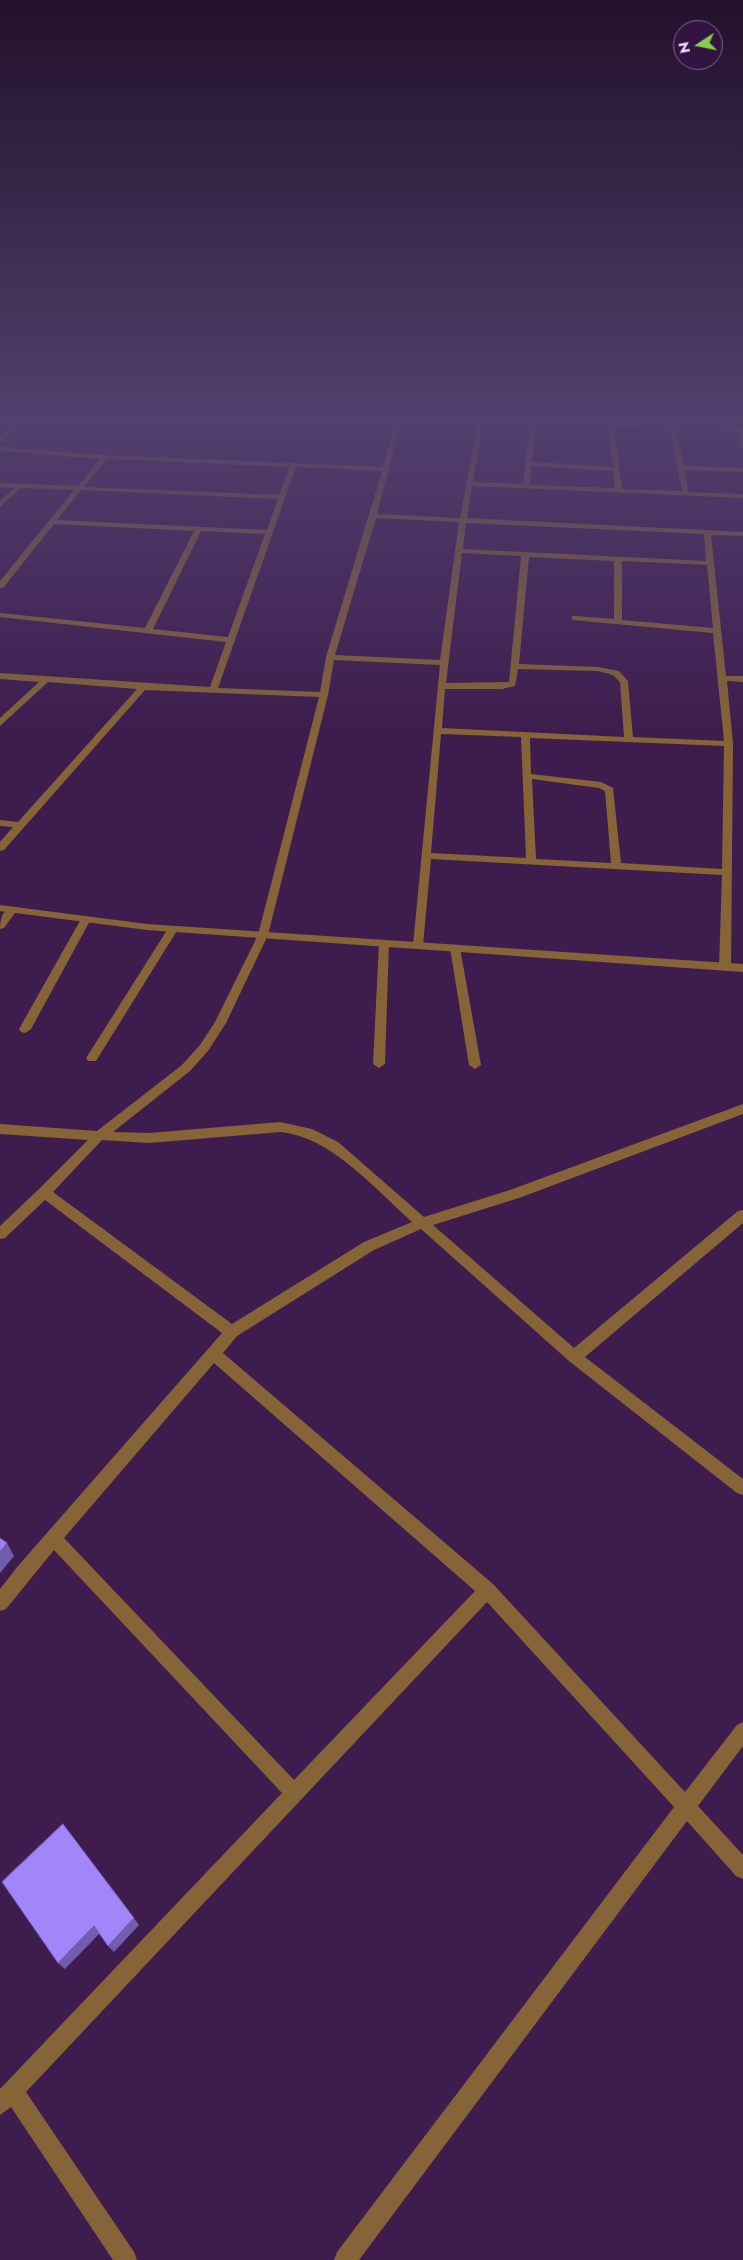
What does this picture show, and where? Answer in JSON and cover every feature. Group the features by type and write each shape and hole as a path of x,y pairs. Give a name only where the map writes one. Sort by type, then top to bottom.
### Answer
{"street":[{"path":"0,586 51,523"},
{"path":"83,523 270,532"},
{"path":"213,690 273,523"},
{"path":"0,1234 44,1194 99,1136 186,1068 204,1048 220,1024 263,935 324,695 330,657 371,523"},
{"path":"418,946 441,686 463,523"},
{"path":"518,523 743,534"},
{"path":"148,631 198,529"},
{"path":"707,532 729,744 725,967"},
{"path":"459,551 710,564"},
{"path":"441,686 508,685 514,682 525,555"},
{"path":"618,559 618,622"},
{"path":"0,615 231,640"},
{"path":"575,618 717,631"},
{"path":"330,657 445,663"},
{"path":"516,666 598,669 616,673 624,681 629,739"},
{"path":"0,676 143,687 324,695"},
{"path":"722,678 743,679"},
{"path":"0,723 46,680"},
{"path":"0,848 22,826 143,687"},
{"path":"438,730 729,744"},
{"path":"525,734 531,862"},
{"path":"527,776 601,785 610,790 616,866"},
{"path":"0,822 22,826"},
{"path":"426,856 727,872"},
{"path":"0,908 173,928 743,968"},
{"path":"0,926 12,910"},
{"path":"25,1029 86,919"},
{"path":"92,1058 173,928"},
{"path":"379,1064 384,943"},
{"path":"455,948 475,1066"},
{"path":"0,1603 53,1538 232,1332 369,1246 422,1223 514,1194 743,1108"},
{"path":"0,1129 149,1138 280,1127 296,1128 313,1133 334,1146 574,1357 743,1488"},
{"path":"44,1194 232,1332"},
{"path":"574,1357 743,1215"},
{"path":"214,1354 487,1590 743,1869"},
{"path":"53,1538 295,1794"},
{"path":"126,2260 6,2098 487,1590"},
{"path":"345,2260 743,1731"}],"building":[{"path":"0,1538 7,1543 0,1552"},
{"path":"63,1824 134,1918 108,1946 94,1926 58,1963 2,1882"}]}
